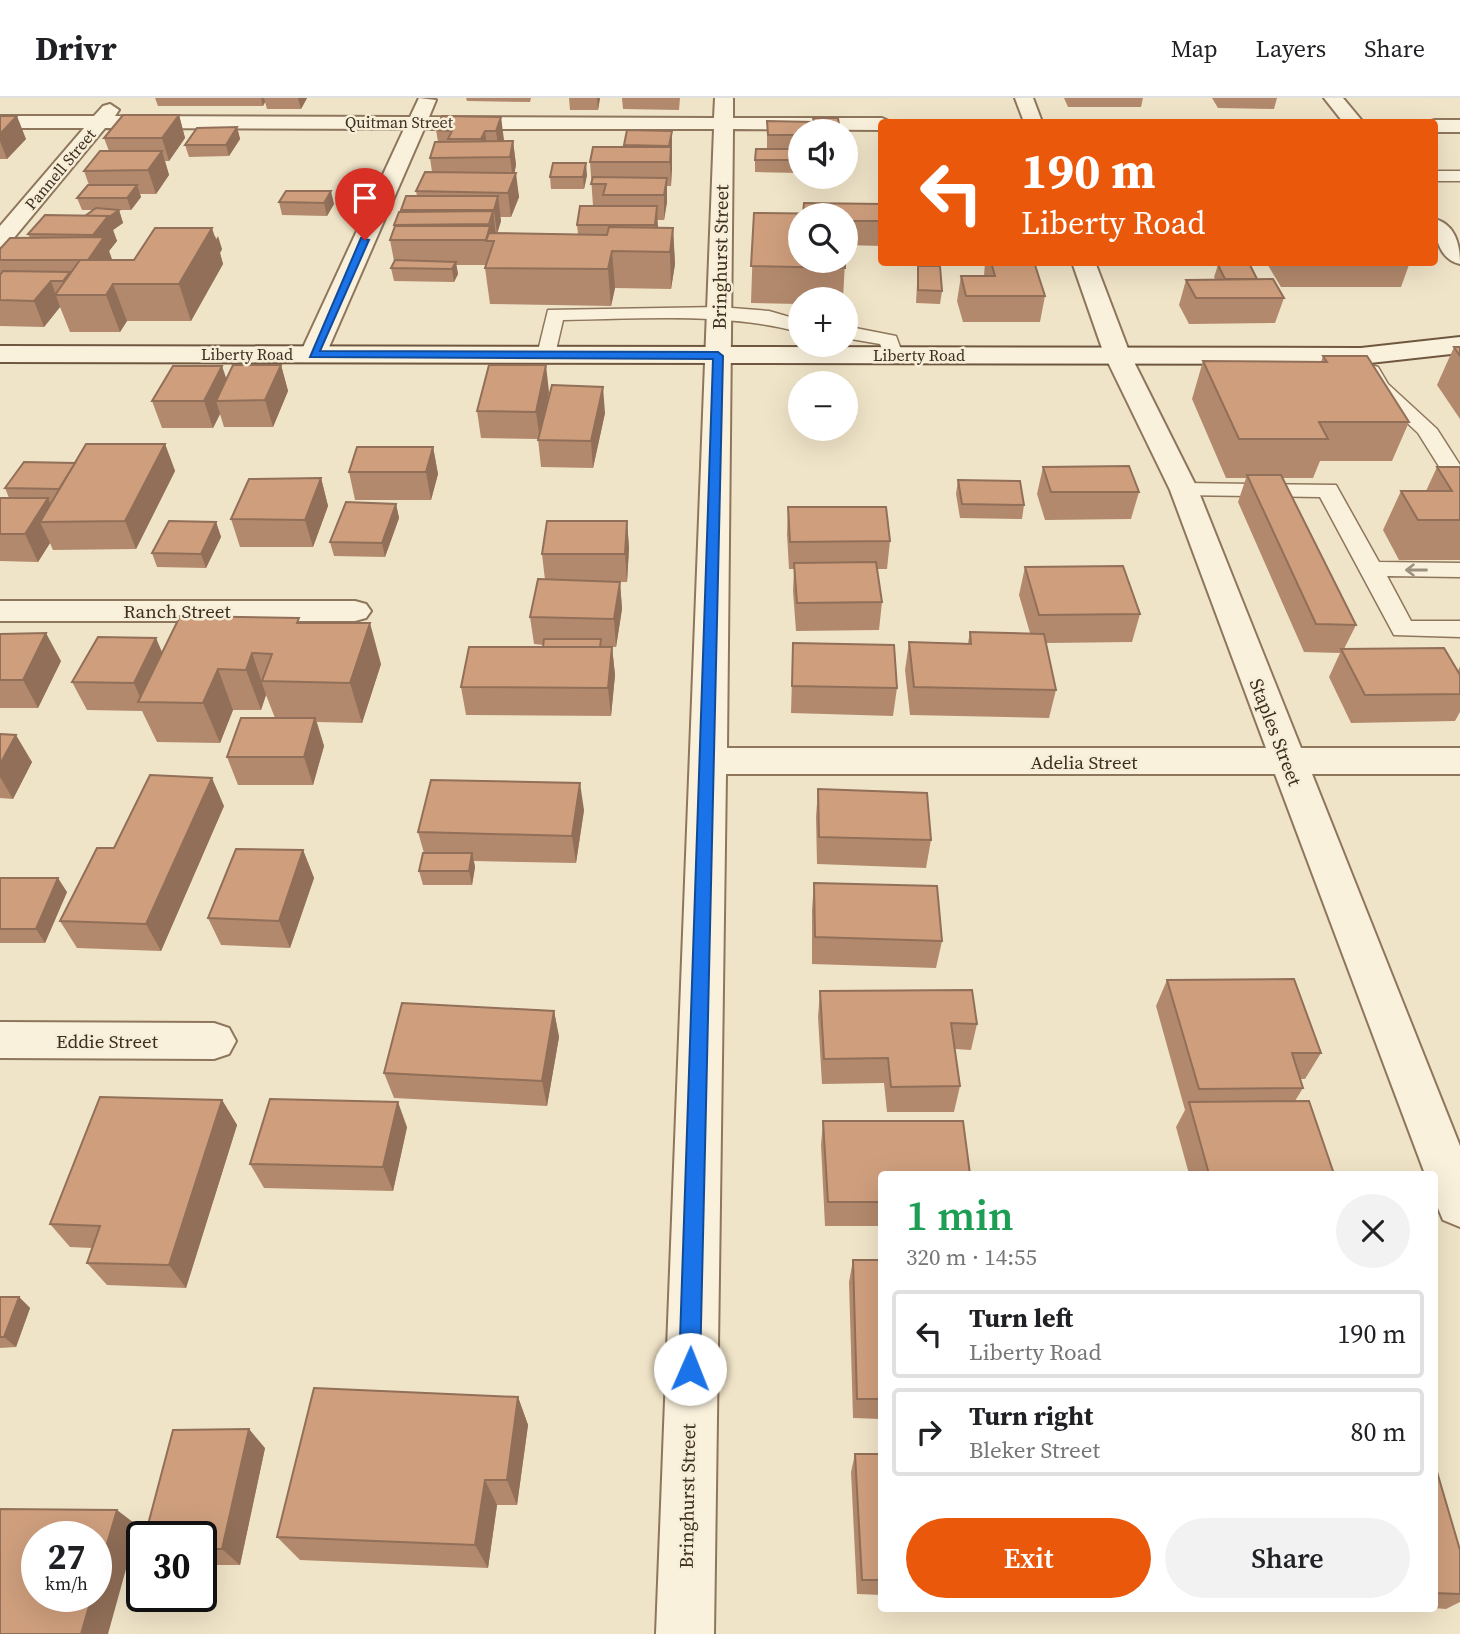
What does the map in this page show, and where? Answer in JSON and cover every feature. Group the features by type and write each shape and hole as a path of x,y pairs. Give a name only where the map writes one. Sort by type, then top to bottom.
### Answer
{"street":[{"name":"Pannell Street","path":"0,240 121,98"},
{"path":"313,354 428,98"},
{"name":"Bringhurst Street","path":"685,1634 692,1236 708,761 724,98"},
{"path":"1024,98 1032,119"},
{"path":"1333,98 1350,119"},
{"name":"Quitman Street","path":"0,122 878,124"},
{"path":"1438,126 1460,126"},
{"path":"1438,230 1460,257"},
{"name":"Staples Street","path":"1084,266 1116,354 1134,383 1184,490 1460,1205"},
{"name":"Liberty Road","path":"0,354 1361,356 1460,345"},
{"name":"Ranch Street","path":"0,611 355,611"},
{"name":"Adelia Street","path":"708,761 1460,761"},
{"name":"Eddie Street","path":"0,1040 214,1041"}],"lane":[{"path":"1438,176 1460,176"},
{"path":"547,355 555,314 719,313 769,317 788,323"},
{"path":"858,334 889,340 893,355"},
{"path":"1361,356 1380,387 1426,429 1460,482"},
{"path":"1184,490 1328,489 1404,629 1460,629"},
{"path":"1371,569 1460,570"}],"building":[{"path":"123,115 179,115 162,138 104,138"},
{"path":"0,116 17,116 0,134"},
{"path":"442,116 501,117 496,131 485,131 481,139 448,139 452,131 436,130"},
{"path":"767,121 788,121 788,135 768,135"},
{"path":"237,127 226,145 185,145 197,128"},
{"path":"627,130 672,131 669,146 624,145"},
{"path":"513,141 510,157 430,158 435,142"},
{"path":"593,147 671,147 670,162 590,162"},
{"path":"756,149 788,149 788,160 755,160"},
{"path":"100,151 162,151 148,170 84,171"},
{"path":"553,163 586,163 583,177 550,177"},
{"path":"425,172 516,173 508,193 416,191"},
{"path":"593,177 667,178 664,195 603,195 606,184 591,184"},
{"path":"88,185 137,185 127,198 77,198"},
{"path":"286,191 331,191 324,203 279,202"},
{"path":"406,196 498,196 494,210 401,210"},
{"path":"858,204 878,204 878,221 858,221"},
{"path":"580,206 657,206 655,225 577,225"},
{"path":"96,208 119,210 109,217 85,216"},
{"path":"493,211 489,224 394,225 399,212"},
{"path":"754,213 788,213 788,267 751,266"},
{"path":"45,215 108,216 93,235 28,234"},
{"path":"395,226 490,226 486,240 390,240"},
{"path":"609,227 673,228 670,252 612,251 608,269 485,268 494,241 486,241 489,233 607,235"},
{"path":"155,228 212,228 179,284 113,284 106,295 55,295 80,260 134,260"},
{"path":"104,237 88,260 0,260 0,249 10,238"},
{"path":"395,260 456,262 452,269 391,268"},
{"path":"918,266 940,266 942,291 918,290"},
{"path":"992,266 1035,266 1045,296 966,296 961,276 995,276"},
{"path":"1218,266 1250,266 1257,279 1225,279"},
{"path":"3,271 70,272 63,281 51,281 34,301 0,300 0,275"},
{"path":"1273,279 1284,298 1196,298 1186,280"},
{"path":"1323,356 1367,356 1409,422 1319,422 1328,439 1239,439 1203,361 1327,362"},
{"path":"233,365 281,365 265,400 216,401"},
{"path":"489,365 546,365 536,412 477,411"},
{"path":"173,366 222,366 204,401 152,401"},
{"path":"552,385 603,387 591,441 538,440"},
{"path":"86,444 165,444 125,521 40,522"},
{"path":"357,447 433,447 426,472 349,472"},
{"path":"24,462 75,463 59,489 5,488"},
{"path":"1129,466 1139,492 1051,492 1043,467"},
{"path":"1437,467 1460,467 1460,520 1418,520 1401,491 1452,491"},
{"path":"1247,475 1281,475 1356,625 1316,624"},
{"path":"321,478 305,520 231,519 249,479"},
{"path":"958,480 1020,481 1024,505 962,504"},
{"path":"0,498 48,498 25,534 0,534"},
{"path":"346,502 396,504 382,543 330,542"},
{"path":"788,507 886,507 890,541 790,542"},
{"path":"169,521 216,522 201,554 152,553"},
{"path":"547,521 627,521 625,554 542,554"},
{"path":"876,562 882,602 797,603 794,563"},
{"path":"1123,566 1140,614 1039,615 1025,567"},
{"path":"538,579 620,582 614,619 530,617"},
{"path":"180,616 299,618 297,623 370,623 350,683 262,681 272,654 252,653 246,670 218,669 203,703 138,702"},
{"path":"970,632 1044,634 1056,690 914,687 909,642 971,644"},
{"path":"46,633 23,680 0,680 0,634"},
{"path":"98,637 156,638 134,683 72,682"},
{"path":"544,639 601,639 600,647 543,647"},
{"path":"793,643 894,645 897,688 792,686"},
{"path":"469,647 612,647 608,688 461,687"},
{"path":"1444,648 1460,675 1460,694 1365,695 1341,649"},
{"path":"241,718 315,718 304,757 227,757"},
{"path":"0,734 16,735 0,764"},
{"path":"150,775 212,778 146,924 60,921 97,848 114,848"},
{"path":"431,780 580,783 572,836 418,832"},
{"path":"818,789 927,793 931,840 819,837"},
{"path":"236,849 303,850 279,921 208,918"},
{"path":"423,853 472,853 469,871 419,871"},
{"path":"0,878 58,878 36,929 0,929"},
{"path":"814,883 937,886 942,941 815,937"},
{"path":"1294,979 1321,1053 1292,1053 1303,1088 1199,1089 1167,980"},
{"path":"972,990 977,1024 951,1023 960,1086 891,1087 888,1058 824,1059 820,991"},
{"path":"402,1003 554,1011 542,1081 384,1073"},
{"path":"100,1097 222,1100 169,1265 87,1263 100,1226 50,1224"},
{"path":"270,1099 398,1102 383,1167 250,1164"},
{"path":"1309,1101 1333,1171 1208,1171 1189,1102"},
{"path":"823,1121 963,1121 970,1171 878,1171 878,1202 828,1202"},
{"path":"853,1260 878,1260 878,1399 857,1399"},
{"path":"0,1297 19,1297 4,1337 0,1337"},
{"path":"314,1388 518,1397 507,1480 485,1480 475,1545 277,1537"},
{"path":"249,1429 222,1549 217,1549 217,1521 149,1521 173,1430"},
{"path":"855,1454 878,1454 878,1580 862,1580"},
{"path":"1438,1475 1460,1550 1460,1594 1438,1593"},
{"path":"0,1509 117,1510 112,1527 112,1521 21,1521 21,1612 87,1612 81,1634 0,1634"}],"route":[{"path":"365,240 313,354 718,356 690,1369"}]}
